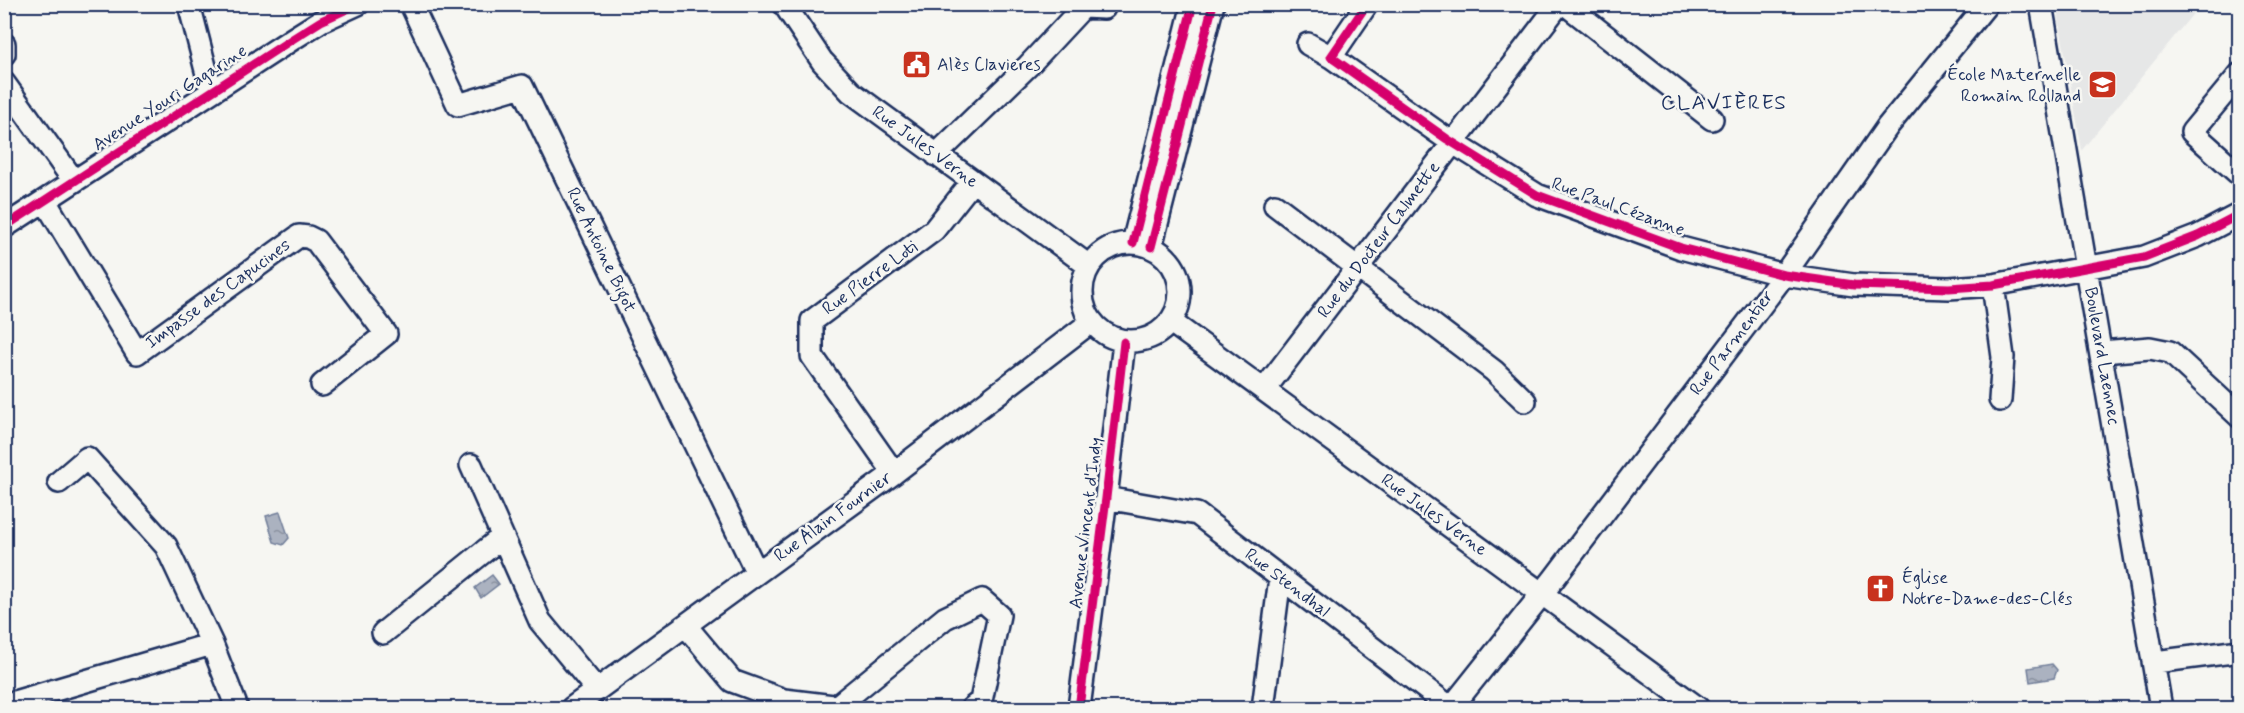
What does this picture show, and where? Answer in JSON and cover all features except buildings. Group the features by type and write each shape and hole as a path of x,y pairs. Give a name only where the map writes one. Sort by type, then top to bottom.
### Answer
{"street":[{"path":"189,4 211,90"},
{"name":"Avenue Youri Gagarine","path":"4,227 211,90 318,13 358,4"},
{"name":"Rue Antoine Bigot","path":"411,4 458,105 522,87 757,573"},
{"name":"Rue Jules Verne","path":"783,4 822,61 851,93 1089,266"},
{"path":"1142,245 1194,4"},
{"path":"1142,245 1213,4"},
{"path":"1331,57 1367,4"},
{"name":"Rue du Docteur Calmette","path":"1264,390 1559,4"},
{"path":"1564,4 1712,119"},
{"name":"Rue Parmentier","path":"1542,594 1784,275 1888,126 1987,4"},
{"name":"Boulevard Laennec","path":"2041,4 2162,708"},
{"path":"936,155 1028,66 1083,7 1104,8"},
{"path":"4,44 4,54"},
{"name":"Rue Paul Cézanne","path":"1308,44 1331,57 1453,143 1537,195 1681,248 1784,275 1854,285 1890,287 1948,288 1993,285 2144,257 2198,236 2240,214"},
{"path":"2240,74 2192,132 2240,175"},
{"path":"4,83 74,181"},
{"name":"Rue Pierre Loti","path":"894,473 812,356 812,321 934,230 972,182"},
{"name":"Impasse des Capucines","path":"45,201 137,353 298,236 316,241 386,334 322,385"},
{"path":"1275,206 1494,371 1525,401"},
{"path":"1116,245 1142,245 1165,256 1176,271 1180,288 1179,306 1171,322 1158,334 1142,341 1124,342 1105,335 1091,322 1084,309 1081,294 1083,279 1089,266 1101,253 1116,245"},
{"path":"1993,285 2003,357 2000,400"},
{"name":"Rue Alain Fournier","path":"572,708 894,473 1091,322"},
{"name":"Rue Jules Verne","path":"1171,322 1698,708"},
{"name":"Avenue Vincent d'Indy","path":"1079,708 1124,342"},
{"path":"2102,352 2150,348 2170,352 2240,417"},
{"path":"59,482 87,458 166,546 212,644 237,708"},
{"path":"471,465 540,621 597,690"},
{"name":"Rue Stendhal","path":"1106,498 1197,514 1451,708 1542,594"},
{"path":"383,633 502,537"},
{"path":"1263,708 1280,578"},
{"path":"686,626 732,681 784,700 844,708 945,618 982,600 999,615 981,701 972,708"},
{"path":"4,705 212,644"},
{"path":"2155,662 2240,651"}],"shaded area":[{"name":"École Maternelle Romain Rolland","path":"2059,5 2200,5 2082,150 2059,20"}],"water":[{"path":"280,512 289,538 283,545 274,542 266,516"},
{"path":"492,575 499,584 481,598 475,588"},
{"path":"2052,664 2057,670 2054,678 2030,682 2028,668"}],"cycle path":[{"path":"4,227 294,38 321,21 358,4"},
{"path":"1133,243 1193,4"},
{"path":"1151,247 1213,4"},
{"path":"1367,4 1331,57 1447,139 1537,195 1681,248 1784,275 1854,285 1949,288 1993,285 2144,257 2198,236 2240,214"},
{"path":"1079,708 1124,342"}],"place":[{"name":"Alès Clavieres","path":"916,65"},
{"name":"École Maternelle Romain Rolland","path":"2102,85"},
{"name":"Église Notre-Dame-des-Clés","path":"1881,588"}],"district":[{"name":"CLAVIÈRES","path":"1724,103"}]}
